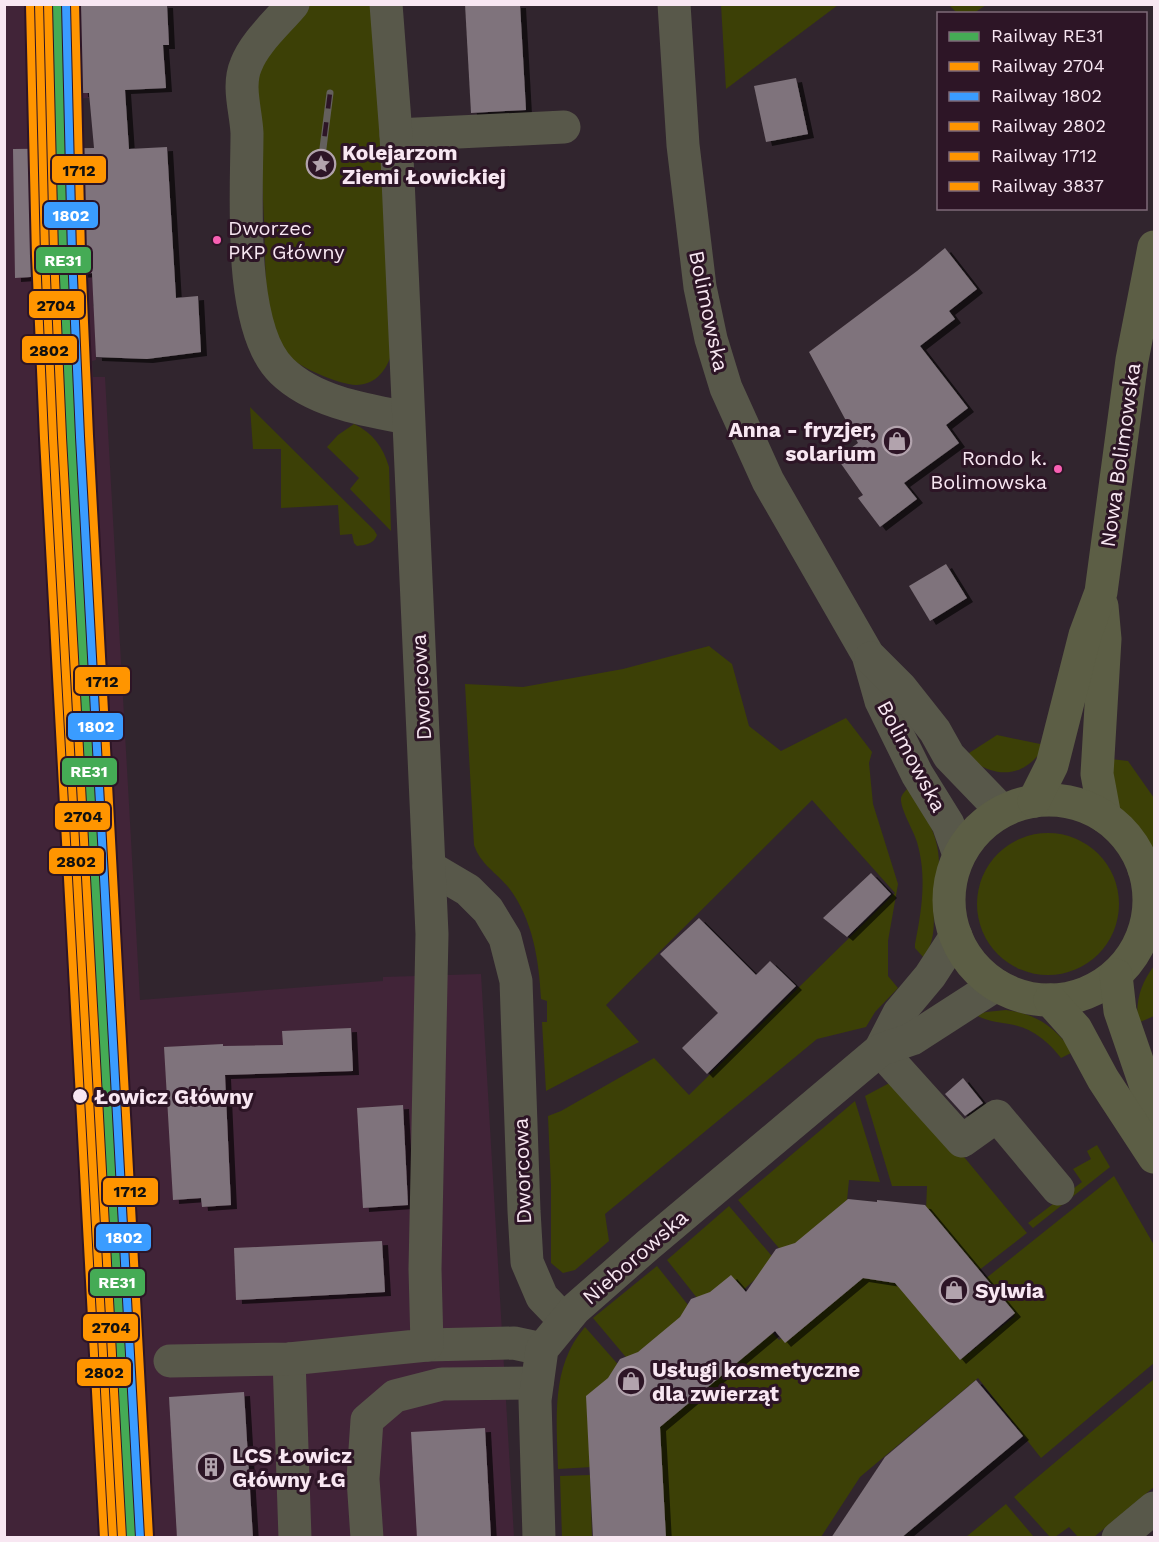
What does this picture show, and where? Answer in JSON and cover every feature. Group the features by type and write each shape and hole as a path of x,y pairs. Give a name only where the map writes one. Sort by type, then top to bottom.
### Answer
{"main road":[{"name":"Nowa Bolimowska","path":"1105,817 1097,774 1105,639 1101,592 1132,360 1155,247"},
{"name":"Nowa Bolimowska","path":"1034,801 1052,765 1084,635 1101,592"},
{"path":"1059,800 1083,806 1105,817 1129,840 1149,871 1149,933 1116,975 1096,989 1074,997 1050,1000 1022,996 996,985 972,964 956,936 949,909 950,881 959,855 970,838 985,823 1002,812 1034,801 1059,800"},
{"path":"1116,975 1120,1011 1155,1110"},
{"path":"1050,1000 1076,1029 1103,1079 1155,1157"}],"street":[{"path":"293,4 252,53 245,66 242,80 247,132 245,190 249,265 255,318 264,347 282,371 312,392 353,405 408,418"},
{"name":"Dworcowa","path":"387,4 396,135 429,867 468,890 488,910 505,938 516,981 527,1262 543,1297 564,1321"},
{"name":"Bolimowska","path":"674,4 683,145 700,287 711,339 726,388 768,481 868,656 881,700 917,774 948,824 959,855"},
{"path":"396,135 564,127"},
{"name":"Bolimowska","path":"868,656 901,688 935,731 949,756 1002,812"},
{"path":"427,1345 425,1269 432,934 429,867"},
{"name":"Nieborowska","path":"539,1538 536,1453 537,1383 542,1349 564,1321 648,1245 880,1050 899,1014 930,976 956,936"},
{"name":"Nieborowska","path":"880,1050 912,1040 996,985"},
{"path":"880,1050 962,1141 997,1116 1058,1189"},
{"path":"170,1361 289,1359 427,1345 514,1343 542,1349"},
{"path":"289,1359 296,1538"},
{"path":"367,1538 363,1479 367,1420 395,1396 442,1384 537,1383"},
{"path":"1118,1538 1155,1508"}],"shaded area":[{"path":"77,4 79,49 83,70 77,71 78,93 89,93 89,98 76,99 78,151 91,258 93,306 95,306 96,360 92,361 93,377 105,377 140,1000 383,981 383,977 481,974 514,1537 5,1538 4,5"}],"green space":[{"path":"838,4 726,89 721,5"},
{"path":"310,5 373,5 391,355 379,376 369,383 356,385 328,378 306,368 284,351 272,321 266,288 257,80 267,52"},
{"path":"949,5 986,5 976,12 956,12"},
{"path":"250,407 374,530 377,535 374,540 357,546 352,534 340,535 338,505 281,508 281,449 253,449"},
{"path":"354,424 372,436 387,460 391,531 350,489 359,478 327,447 338,435"},
{"path":"709,646 732,664 749,726 781,751 846,718 872,752 869,763 873,804 898,884 888,941 888,976 898,988 875,1012 866,1027 817,1039 605,1214 609,1241 575,1270 563,1273 551,1263 548,1116 561,1111 654,1058 689,1095 895,893 812,800 606,1005 639,1042 546,1091 542,1022 547,1022 547,1001 541,999 539,970 529,927 524,913 509,888 489,868 474,845 465,684 523,687 623,669"},
{"path":"997,735 1045,745 1028,764 1019,770 1008,772 987,769 966,755"},
{"path":"1111,759 1128,761 1154,798 1154,852 1144,843 1116,802"},
{"path":"909,787 933,833 939,863 934,900 933,936 924,958 915,948 920,918 922,868 915,837 901,803 904,792"},
{"path":"1048,833 1075,838 1098,854 1114,877 1119,904 1114,931 1098,954 1075,970 1048,975 1021,970 998,954 982,931 977,904 982,877 998,854 1021,838"},
{"path":"1154,966 1154,1016 1138,1023 1137,1007 1140,993"},
{"path":"1006,1010 1028,1015 1044,1023 1059,1035 1073,1052 1061,1058 1034,1033 976,1015"},
{"path":"895,1080 950,1140 1027,1233 978,1271 926,1210 927,1186 892,1186 865,1096"},
{"path":"855,1101 880,1182 849,1180 847,1200 784,1254 738,1200"},
{"path":"1097,1145 1110,1167 1033,1228 1028,1223 1082,1182 1073,1169 1091,1159 1087,1151"},
{"path":"1114,1176 1154,1245 1154,1363 1041,1458 978,1378 860,1477 821,1537 663,1537 656,1423 770,1330 779,1340 869,1264 895,1270 964,1357 1015,1316 985,1279"},
{"path":"729,1206 776,1261 742,1291 701,1303 667,1260"},
{"path":"657,1266 692,1310 630,1362 593,1318"},
{"path":"585,1327 622,1369 592,1467 558,1469 557,1413 561,1377 566,1359"},
{"path":"1154,1379 1154,1487 1094,1537 1078,1537 1069,1527 1055,1537 1050,1537 1014,1497"},
{"path":"590,1475 592,1537 562,1537 560,1476"},
{"path":"1006,1504 1034,1537 966,1537"}],"building":[{"path":"77,4 167,4 169,45 163,45 166,88 125,90 129,149 167,147 176,298 198,296 201,352 147,359 96,357 92,273 15,278 13,149 94,148 89,93 82,93"},
{"path":"465,4 520,4 526,110 471,113"},
{"path":"796,78 808,134 766,142 754,86"},
{"path":"945,248 977,289 949,311 955,319 920,346 968,408 946,425 959,443 904,483 917,499 880,527 858,498 863,495 837,458 858,443 809,352"},
{"path":"946,564 967,598 930,621 909,586"},
{"path":"871,873 891,894 847,937 823,918"},
{"path":"699,918 756,975 770,961 796,986 707,1074 682,1048 718,1013 660,954"},
{"path":"351,1028 353,1071 225,1075 231,1205 202,1207 201,1198 173,1200 164,1047 223,1044 223,1046 283,1045 282,1031"},
{"path":"963,1078 983,1103 965,1116 945,1094"},
{"path":"403,1105 408,1205 363,1208 357,1108"},
{"path":"848,1199 925,1205 1015,1313 960,1360 895,1283 863,1278 785,1343 775,1331 660,1427 666,1538 593,1538 586,1396 608,1378 620,1359 638,1352 680,1317 691,1299 710,1292 731,1275 746,1292 776,1249 795,1243"},
{"path":"382,1241 385,1292 236,1300 234,1248"},
{"path":"976,1380 1023,1436 901,1538 831,1538 885,1457"},
{"name":"LCS Łowicz Główny ŁG","path":"244,1392 253,1538 177,1538 169,1397"},
{"path":"485,1428 491,1538 417,1538 411,1432"}],"railway":[{"path":"321,164 330,93"}],"rail line":[{"name":"2802","path":"39,4 45,255 53,438 113,1538"},
{"name":"2704","path":"48,4 54,255 62,437 122,1538"},
{"name":"RE31","path":"57,4 63,255 71,437 131,1538"},
{"name":"1802","path":"66,4 72,255 80,437 140,1538"},
{"name":"1712","path":"75,4 81,254 89,436 149,1537"},
{"name":"3837","path":"30,5 36,256 44,438 104,1538"}],"place":[{"name":"Kolejarzom Ziemi Łowickiej","path":"321,164"},
{"name":"Dworzec PKP Główny","path":"217,240"},
{"name":"Anna - fryzjer, solarium","path":"897,441"},
{"name":"Rondo k. Bolimowska","path":"1058,469"},
{"name":"Łowicz Główny","path":"80,1096"},
{"name":"Sylwia","path":"954,1290"},
{"name":"Usługi kosmetyczne dla zwierząt","path":"631,1381"},
{"name":"LCS Łowicz Główny ŁG","path":"211,1467"}]}
